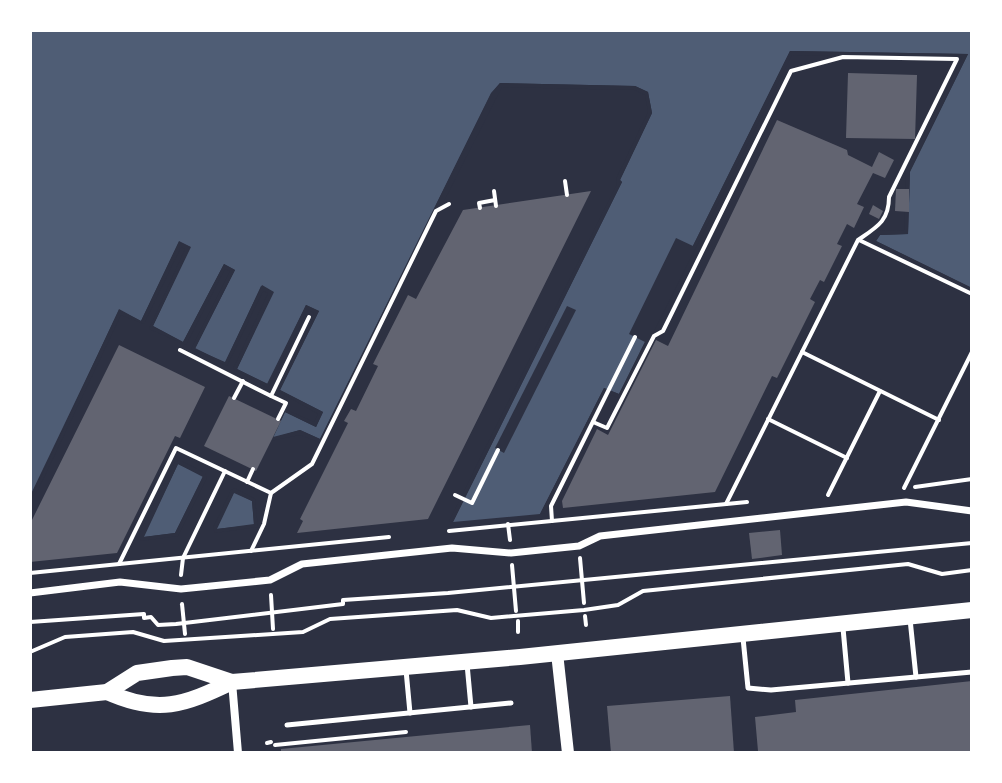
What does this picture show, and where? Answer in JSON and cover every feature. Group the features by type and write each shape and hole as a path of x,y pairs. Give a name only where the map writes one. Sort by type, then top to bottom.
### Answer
{"main road":[{"path":"107,692 136,705 189,702 232,682 467,662 972,610"},
{"path":"30,700 107,692 137,673 172,668 187,667 232,682"}],"street":[{"path":"30,593 120,582 181,589 270,580 302,564 452,548 511,553 579,546 600,536 906,502 972,511"},
{"path":"557,653 568,753"},
{"path":"232,682 238,753"}],"lane":[{"path":"910,616 916,677"},
{"path":"842,623 848,683"},
{"path":"743,633 748,688 771,690 972,672"},
{"path":"467,662 471,707"},
{"path":"406,667 410,713"},
{"path":"287,725 511,703"}],"path":[{"path":"593,422 607,428 654,336 663,331 791,71 843,57 957,59 889,197 889,211 883,224 858,240 726,504"},
{"path":"565,181 567,195"},
{"path":"480,208 479,203 496,203 494,191"},
{"path":"251,551 264,524 271,493 312,464 436,211 449,204"},
{"path":"858,240 972,294"},
{"path":"271,396 309,317"},
{"path":"552,521 551,506 635,337"},
{"path":"180,350 286,403 278,419"},
{"path":"802,352 939,420"},
{"path":"904,488 972,352"},
{"path":"234,398 243,381"},
{"path":"828,495 880,391"},
{"path":"768,419 847,458"},
{"path":"119,564 176,448 271,493"},
{"path":"455,495 472,503 498,450"},
{"path":"247,482 253,469"},
{"path":"183,558 225,471"},
{"path":"889,490 972,479"},
{"path":"814,496 843,494"},
{"path":"436,532 755,501"},
{"path":"30,573 392,537"},
{"path":"30,622 45,621 46,624 144,614 144,618 151,617 158,625 176,624 343,604 343,600 406,593 448,593 971,543"},
{"path":"30,652 65,637 133,632 164,641 303,632 330,619 457,610 487,618 510,617 613,606 643,591 908,564 942,574 972,570"},
{"path":"585,616 586,625"},
{"path":"518,621 518,632"},
{"path":"271,743 406,732"}],"water":[{"path":"30,30 972,30 972,288 876,241 880,235 908,234 910,172 968,54 790,51 619,394 604,388 540,514 453,522 622,182 620,180 652,113 648,92 635,86 500,83 491,94 320,439 300,430 273,438 285,412 316,427 323,412 280,390 319,311 306,305 268,384 237,369 273,292 261,286 225,363 195,348 235,270 224,264 183,342 153,326 190,247 179,242 141,321 119,310 30,496"},
{"path":"178,464 203,476 175,533 143,537"},
{"path":"234,492 252,501 254,525 216,529"}],"pier":[{"path":"790,51 968,54 910,171 908,234 880,235 876,241 972,288 972,292 872,242 878,231 904,230 906,170 962,58 792,55 622,396 618,398 606,393 545,513 540,514 604,388 619,394 645,342 629,334 676,238 693,246"},
{"path":"500,83 635,86 648,92 652,113 620,180 622,182 453,522 449,521 617,184 616,179 648,112 645,95 634,90 502,87 321,443 300,435 270,441 283,408 314,422 318,414 276,390 314,313 308,310 268,388 233,369 268,293 263,291 227,366 191,349 230,271 225,269 186,345 149,329 185,249 181,247 144,324 121,315 38,490 30,500 119,309 141,321 179,241 191,247 153,326 183,342 224,264 235,270 195,349 225,362 262,285 274,292 237,369 267,384 306,305 319,311 280,390 323,412 316,427 285,412 273,437 300,430 320,439 491,93"},
{"path":"567,306 576,310 504,453 495,448"},
{"path":"180,460 205,473 207,478 178,536 141,541 139,535 175,462","holes":["178,464 203,477 175,533 144,537"]},
{"path":"235,488 255,499 258,527 215,533 213,528 231,490","holes":["234,493 252,501 254,524 217,529"]}],"building":[{"path":"848,73 917,75 915,139 846,138"},
{"path":"777,120 847,150 848,155 872,167 879,152 894,160 885,178 873,173 857,204 864,207 854,228 847,224 837,244 842,246 824,282 820,280 810,299 815,302 777,378 772,376 715,492 563,508 562,501 597,429 608,435 656,340 668,346"},
{"path":"896,189 909,189 909,212 895,211"},
{"path":"591,191 428,519 297,533 303,521 300,519 348,423 344,421 351,409 356,411 378,366 373,364 408,295 416,299 463,210"},
{"path":"873,205 883,211 879,219 869,214"},
{"path":"119,345 205,387 180,438 175,436 117,553 30,562 30,524"},
{"path":"229,396 281,421 256,471 204,446"},
{"path":"780,530 782,555 752,559 749,533"},
{"path":"972,681 972,753 758,751 755,717 796,712 795,700"},
{"path":"730,696 734,753 611,753 607,706"},
{"path":"530,725 532,753 281,753 281,749"}]}
